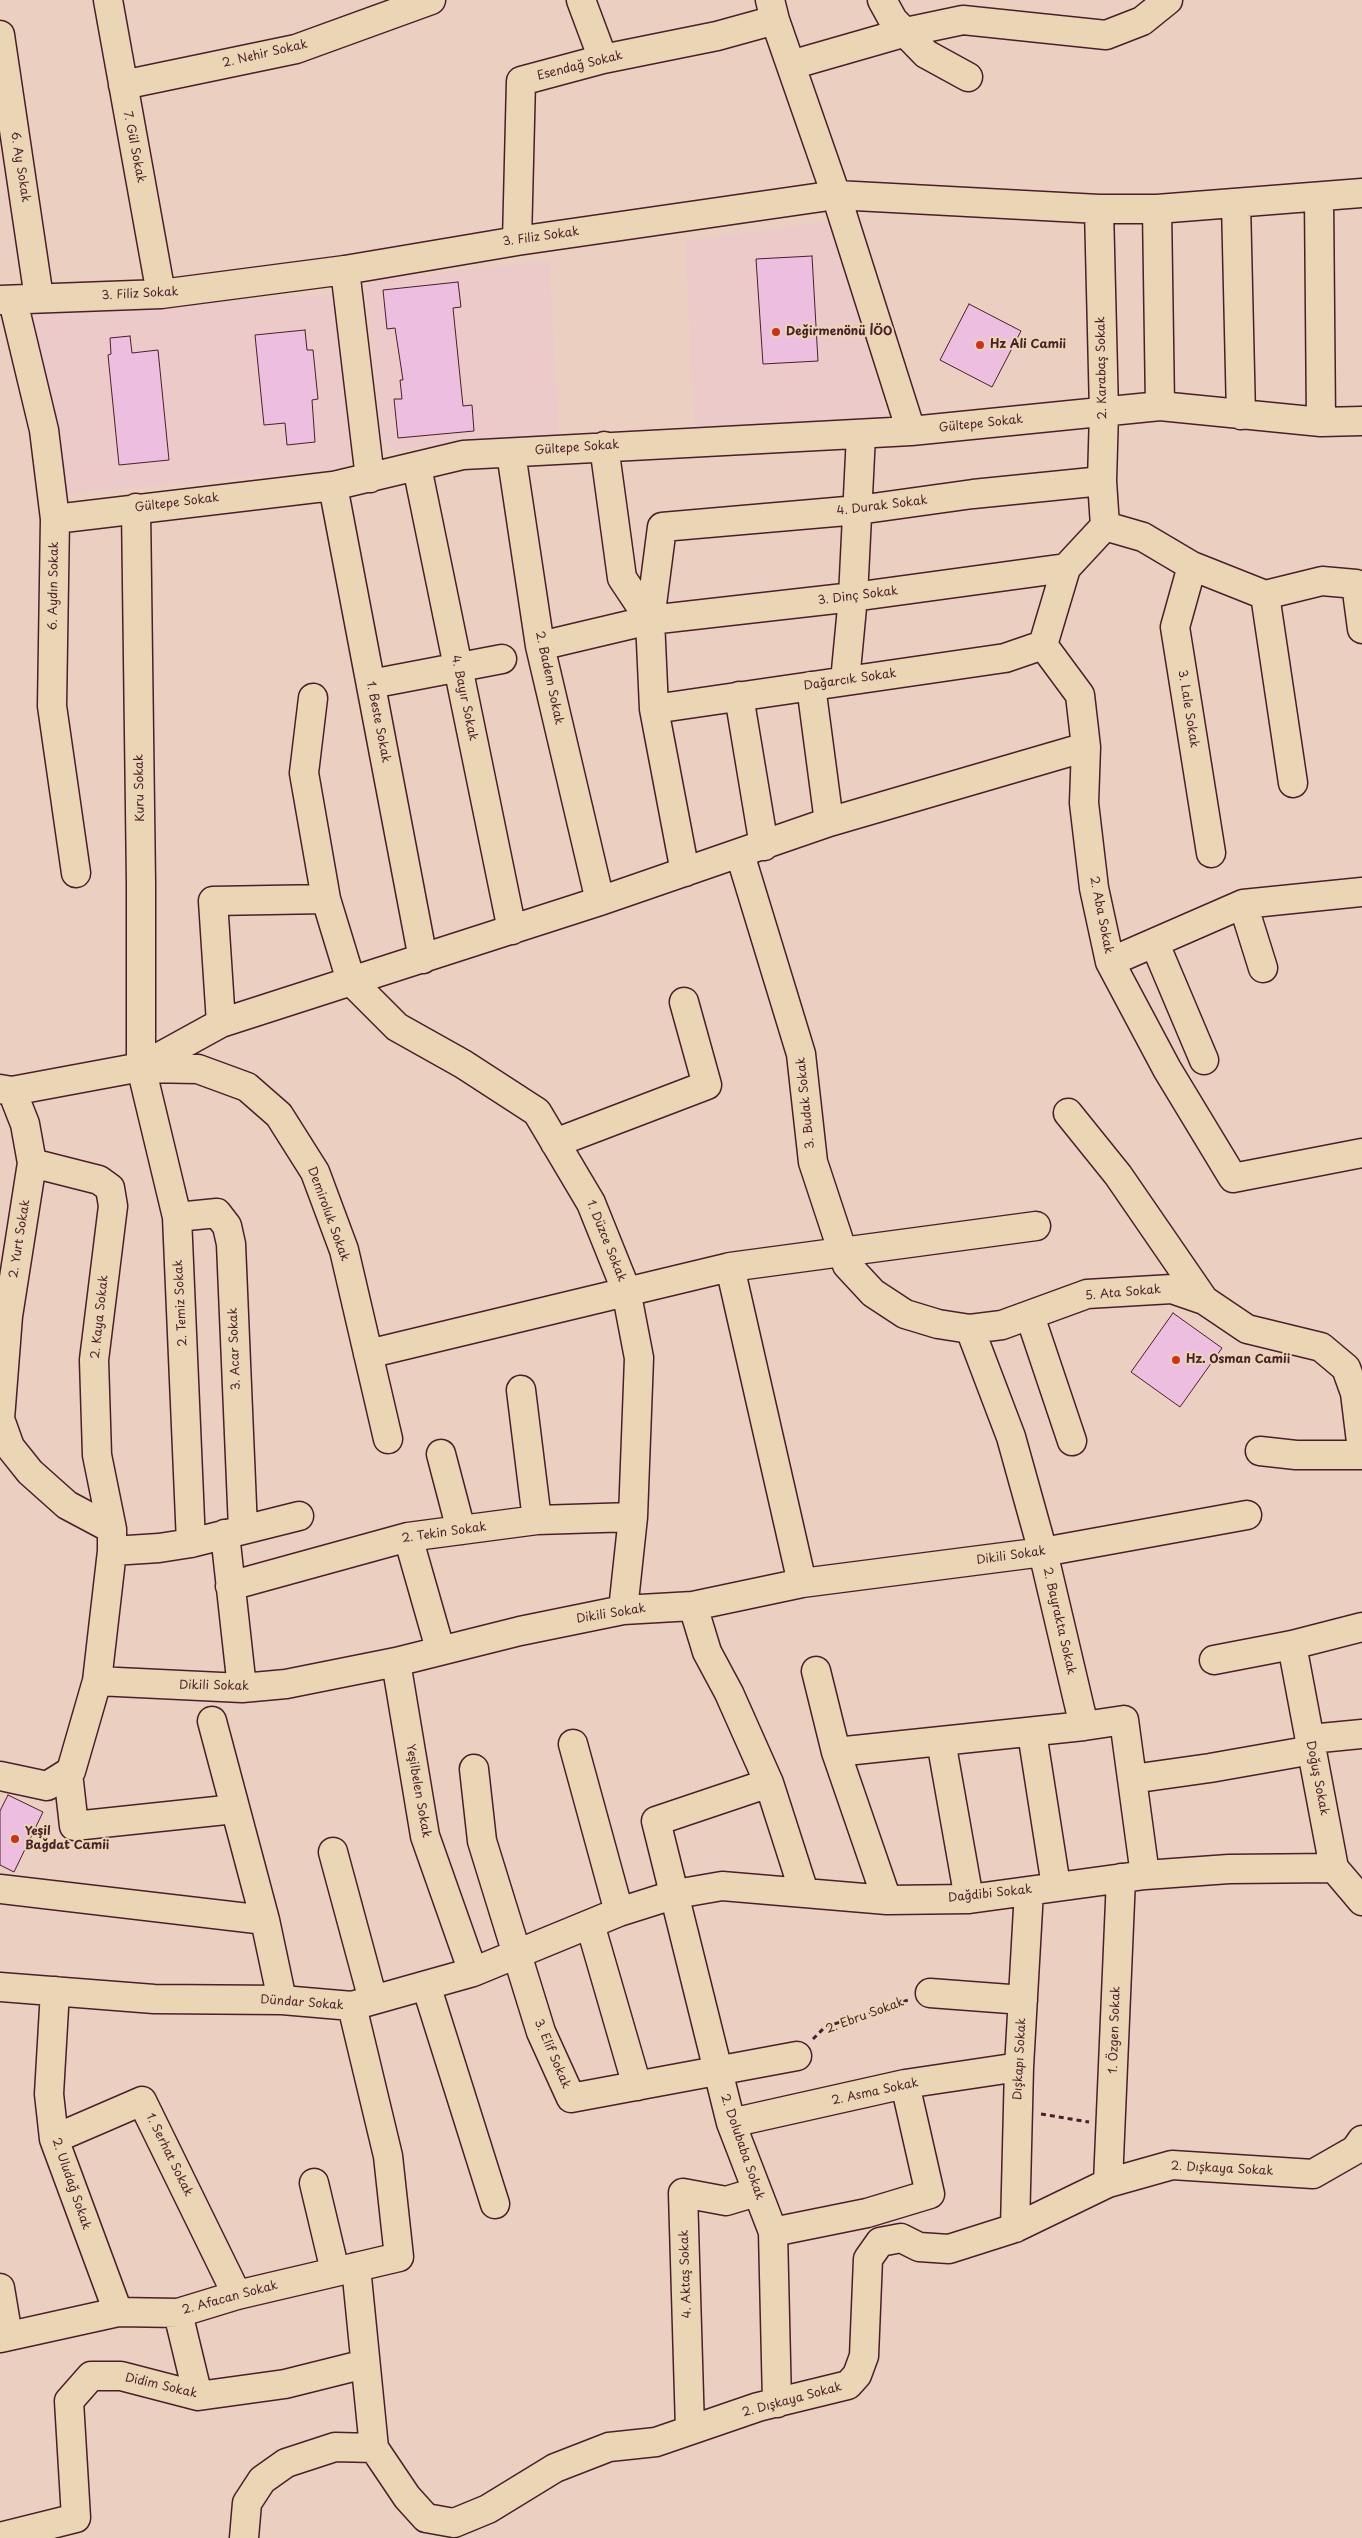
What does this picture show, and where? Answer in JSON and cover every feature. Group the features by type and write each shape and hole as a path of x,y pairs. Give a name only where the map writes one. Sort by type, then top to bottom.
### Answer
{"street":[{"name":"7. Gül Sokak","path":"108,0 161,294"},
{"name":"2. Nehir Sokak","path":"122,85 296,49 431,0"},
{"path":"581,0 603,59"},
{"path":"882,0 893,20 926,54 968,77"},
{"path":"791,65 906,32 963,20 1106,35 1142,21 1168,0"},
{"path":"773,10 836,195 911,431"},
{"name":"Esendağ Sokak","path":"517,241 521,81 603,59 717,36 773,10"},
{"name":"6. Ay Sokak","path":"0,36 17,300"},
{"name":"3. Filiz Sokak","path":"17,300 161,294 345,270 517,241 836,195 1099,209 1157,209 1319,198 1362,193"},
{"path":"1319,198 1321,422"},
{"path":"1236,203 1241,415"},
{"name":"2. Karabaş Sokak","path":"1099,209 1104,412 1102,481 1105,526"},
{"path":"1157,209 1160,406"},
{"path":"345,270 370,478"},
{"name":"6. Aydın Sokak","path":"17,300 44,430 55,519 52,706 76,873"},
{"name":"Gültepe Sokak","path":"55,519 333,486 463,455 604,446 861,435 1160,406 1321,422 1362,422"},
{"path":"845,681 853,597 861,435"},
{"path":"604,446 622,578 650,620 654,709 685,872"},
{"name":"2. Badem Sokak","path":"511,453 540,646 600,901"},
{"name":"4. Bayır Sokak","path":"417,467 512,930"},
{"name":"4. Durak Sokak","path":"650,620 662,527 858,510 973,494 1102,481"},
{"name":"1. Beste Sokak","path":"333,486 423,958"},
{"name":"Kuru Sokak","path":"136,508 141,883 141,1068"},
{"path":"1043,645 1066,568 1105,526 1143,537 1192,566 1265,595 1322,581 1359,586 1362,629"},
{"name":"3. Lale Sokak","path":"1192,566 1175,627 1211,853"},
{"name":"3. Dinç Sokak","path":"540,646 650,620 853,597 1066,568"},
{"path":"1265,595 1293,783"},
{"name":"Dağarcık Sokak","path":"654,709 1005,658 1043,645"},
{"name":"2. Aba Sokak","path":"1043,645 1080,695 1086,747 1084,803 1094,888 1110,962 1167,1069 1234,1178 1362,1153"},
{"path":"371,684 502,659"},
{"path":"811,686 829,822"},
{"name":"3. Budak Sokak","path":"739,696 752,850 801,1054 812,1162 845,1258"},
{"path":"313,698 304,773 326,899 351,981"},
{"path":"6,1090 141,1068 221,1023 600,901 829,822 1086,747"},
{"path":"1110,962 1243,904 1362,892"},
{"path":"221,1023 214,901 326,899"},
{"path":"1243,904 1263,968"},
{"path":"1155,944 1204,1060"},
{"name":"1. Düzce Sokak","path":"351,981 397,1027 463,1064 537,1112 591,1203 626,1290 639,1358 634,1517 623,1610"},
{"path":"555,1143 707,1086 684,1002"},
{"name":"2. Temiz Sokak","path":"141,1068 177,1217 191,1543"},
{"name":"Demiroluk Sokak","path":"141,1068 198,1069 247,1087 280,1115 315,1172 344,1250 388,1439"},
{"name":"2. Yurt Sokak","path":"6,1090 25,1124 32,1163 8,1316 0,1419 10,1447 30,1472 67,1505 112,1540"},
{"path":"1068,1113 1118,1175 1204,1300"},
{"name":"2. Kaya Sokak","path":"32,1163 99,1180 110,1188 113,1206 94,1360 97,1455 112,1540 97,1681"},
{"name":"3. Acar Sokak","path":"177,1217 217,1213 227,1226 231,1244 234,1531"},
{"path":"368,1354 626,1290 730,1267 845,1258 1036,1226"},
{"name":"5. Ata Sokak","path":"845,1258 873,1293 905,1314 938,1324 970,1329 1002,1325 1087,1294 1172,1290 1204,1300 1247,1329 1321,1347 1346,1368 1359,1393"},
{"path":"730,1267 802,1583"},
{"path":"1030,1316 1072,1441"},
{"name":"2. Bayrakta Sokak","path":"970,1329 1012,1437 1043,1552 1084,1726"},
{"path":"521,1390 537,1520"},
{"path":"1359,1393 1362,1450"},
{"path":"1260,1451 1296,1455 1362,1454"},
{"path":"441,1454 461,1530"},
{"name":"Dikili Sokak","path":"97,1681 242,1688 286,1684 396,1662 440,1649 623,1610 693,1606 802,1583 1043,1552 1247,1515"},
{"path":"112,1540 159,1548 191,1543 299,1516"},
{"name":"2. Tekin Sokak","path":"230,1586 408,1536 537,1520 634,1517"},
{"path":"234,1531 230,1586 242,1688"},
{"path":"408,1536 440,1649"},
{"path":"693,1606 706,1652 729,1692 769,1783 804,1892"},
{"path":"1214,1660 1292,1645 1362,1627"},
{"name":"Doğuş Sokak","path":"1292,1645 1334,1868 1362,1901"},
{"name":"Yeşilbelen Sokak","path":"396,1662 425,1836 473,1972"},
{"path":"816,1671 836,1752 887,1900"},
{"path":"0,1776 58,1779 71,1771 97,1681"},
{"path":"836,1752 1032,1733 1124,1720 1132,1779 1133,1877"},
{"path":"212,1721 265,1920 282,2000"},
{"path":"1032,1733 1056,1886"},
{"path":"1132,1779 1210,1768 1362,1734"},
{"path":"941,1741 969,1899"},
{"path":"573,1744 619,1912"},
{"path":"474,1769 482,1841 517,1953"},
{"path":"58,1779 74,1826 235,1809"},
{"name":"2. Dolubaba Sokak","path":"769,1783 656,1821 676,1894 731,2123 773,2232 777,2402"},
{"path":"333,1852 362,2003"},
{"name":"Dağdibi Sokak","path":"619,1912 676,1894 722,1886 887,1900 969,1899 1133,1877 1229,1869 1334,1868"},
{"name":"1. Özgen Sokak","path":"1108,2183 1111,2126 1133,1877"},
{"path":"0,1888 265,1920"},
{"name":"Dışkapı Sokak","path":"1015,2228 1019,2067 1029,1891"},
{"name":"Dündar Sokak","path":"0,1987 154,1999 362,2003 473,1972 619,1912"},
{"path":"590,1924 637,2086"},
{"name":"3. Elif Sokak","path":"517,1953 541,2032 571,2098 717,2071"},
{"path":"426,1985 496,2204"},
{"name":"2. Uludağ Sokak","path":"55,1991 48,2094 54,2139 118,2312"},
{"path":"930,1993 1023,2000"},
{"name":"2. Afacan Sokak","path":"4,2337 118,2312 178,2313 237,2295 399,2256 388,2156 362,2003"},
{"path":"717,2071 797,2056"},
{"name":"2. Asma Sokak","path":"731,2123 905,2084 1019,2067"},
{"path":"773,2232 866,2213 930,2194 905,2084"},
{"name":"1. Serhat Sokak","path":"54,2139 142,2101 237,2295"},
{"name":"2. Dışkaya Sokak","path":"374,2448 407,2497 426,2518 454,2523 488,2509 555,2468 609,2447 656,2442 690,2429 777,2402 848,2385 858,2375 864,2356 868,2260 880,2242 900,2238 919,2247 949,2249 1015,2228 1108,2183 1172,2165 1313,2174 1356,2150 1362,2140"},
{"path":"244,2538 246,2503 262,2480 286,2462 334,2447 374,2448 366,2364 346,2269 314,2183"},
{"name":"4. Aktaş Sokak","path":"690,2429 683,2193 726,2201 756,2192"},
{"path":"866,2213 880,2242"},
{"path":"0,2288 4,2337"},
{"path":"178,2313 198,2396"},
{"name":"Didim Sokak","path":"0,2537 76,2518 69,2401 91,2376 121,2376 198,2396 285,2384 366,2364"}],"path":[{"name":"2. Ebru Sokak","path":"797,2056 825,2028 930,1993"},
{"path":"1018,2110 1111,2126"}],"shaded area":[{"name":"Değirmenönü İÖO","path":"831,221 889,422 694,426 685,241"},
{"path":"549,261 559,434 395,450 381,438 366,288 372,279"},
{"path":"336,294 356,456 346,468 64,494 27,321 31,313"}],"building":[{"path":"812,256 818,361 763,364 756,259"},
{"path":"458,282 461,307 453,308 463,406 472,405 474,431 398,438 394,399 402,399 400,380 403,380 395,328 387,329 383,290"},
{"name":"Hz Ali Camii","path":"969,304 1021,331 992,387 940,360"},
{"path":"305,330 307,350 313,350 318,399 312,400 315,442 287,445 285,423 264,425 255,335"},
{"path":"130,336 132,353 158,350 169,460 119,465 108,355 111,354 110,338"},
{"name":"Hz. Osman Camii","path":"1173,1313 1222,1348 1180,1407 1131,1372"},
{"name":"Yeşil Bağdat Camii","path":"8,1795 43,1812 14,1872 0,1865 0,1811"}],"place":[{"name":"Değirmenönü İÖO","path":"776,332"},
{"name":"Hz Ali Camii","path":"980,345"},
{"name":"Hz. Osman Camii","path":"1176,1360"},
{"name":"Yeşil Bağdat Camii","path":"15,1839"}]}
